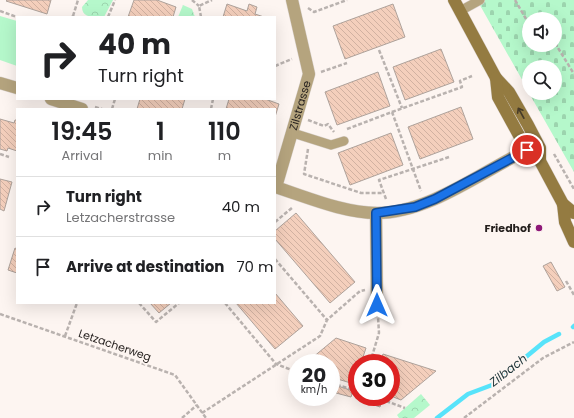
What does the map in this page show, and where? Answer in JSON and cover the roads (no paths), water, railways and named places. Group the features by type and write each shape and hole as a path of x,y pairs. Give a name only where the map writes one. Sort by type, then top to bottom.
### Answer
{"main road":[{"path":"454,0 496,78 509,92 537,142 540,148 540,161"},
{"path":"496,78 498,97 527,150 540,161 563,204 565,222 574,242"},
{"path":"563,204 574,213"}],"street":[{"name":"Zilstrasse","path":"276,187 298,117 309,74 298,2"},
{"path":"0,83 16,88"},
{"path":"55,100 79,108"},
{"path":"276,187 345,209 376,213 415,207 435,199 527,150"},
{"path":"376,213 377,305"}],"lane":[{"path":"460,11 480,0"},
{"path":"293,133 331,145 344,141"}],"waterway":[{"name":"Zilbach","path":"437,418 468,394 492,385 544,342 559,334"}],"place":[{"name":"Friedhof","path":"539,228"}]}
